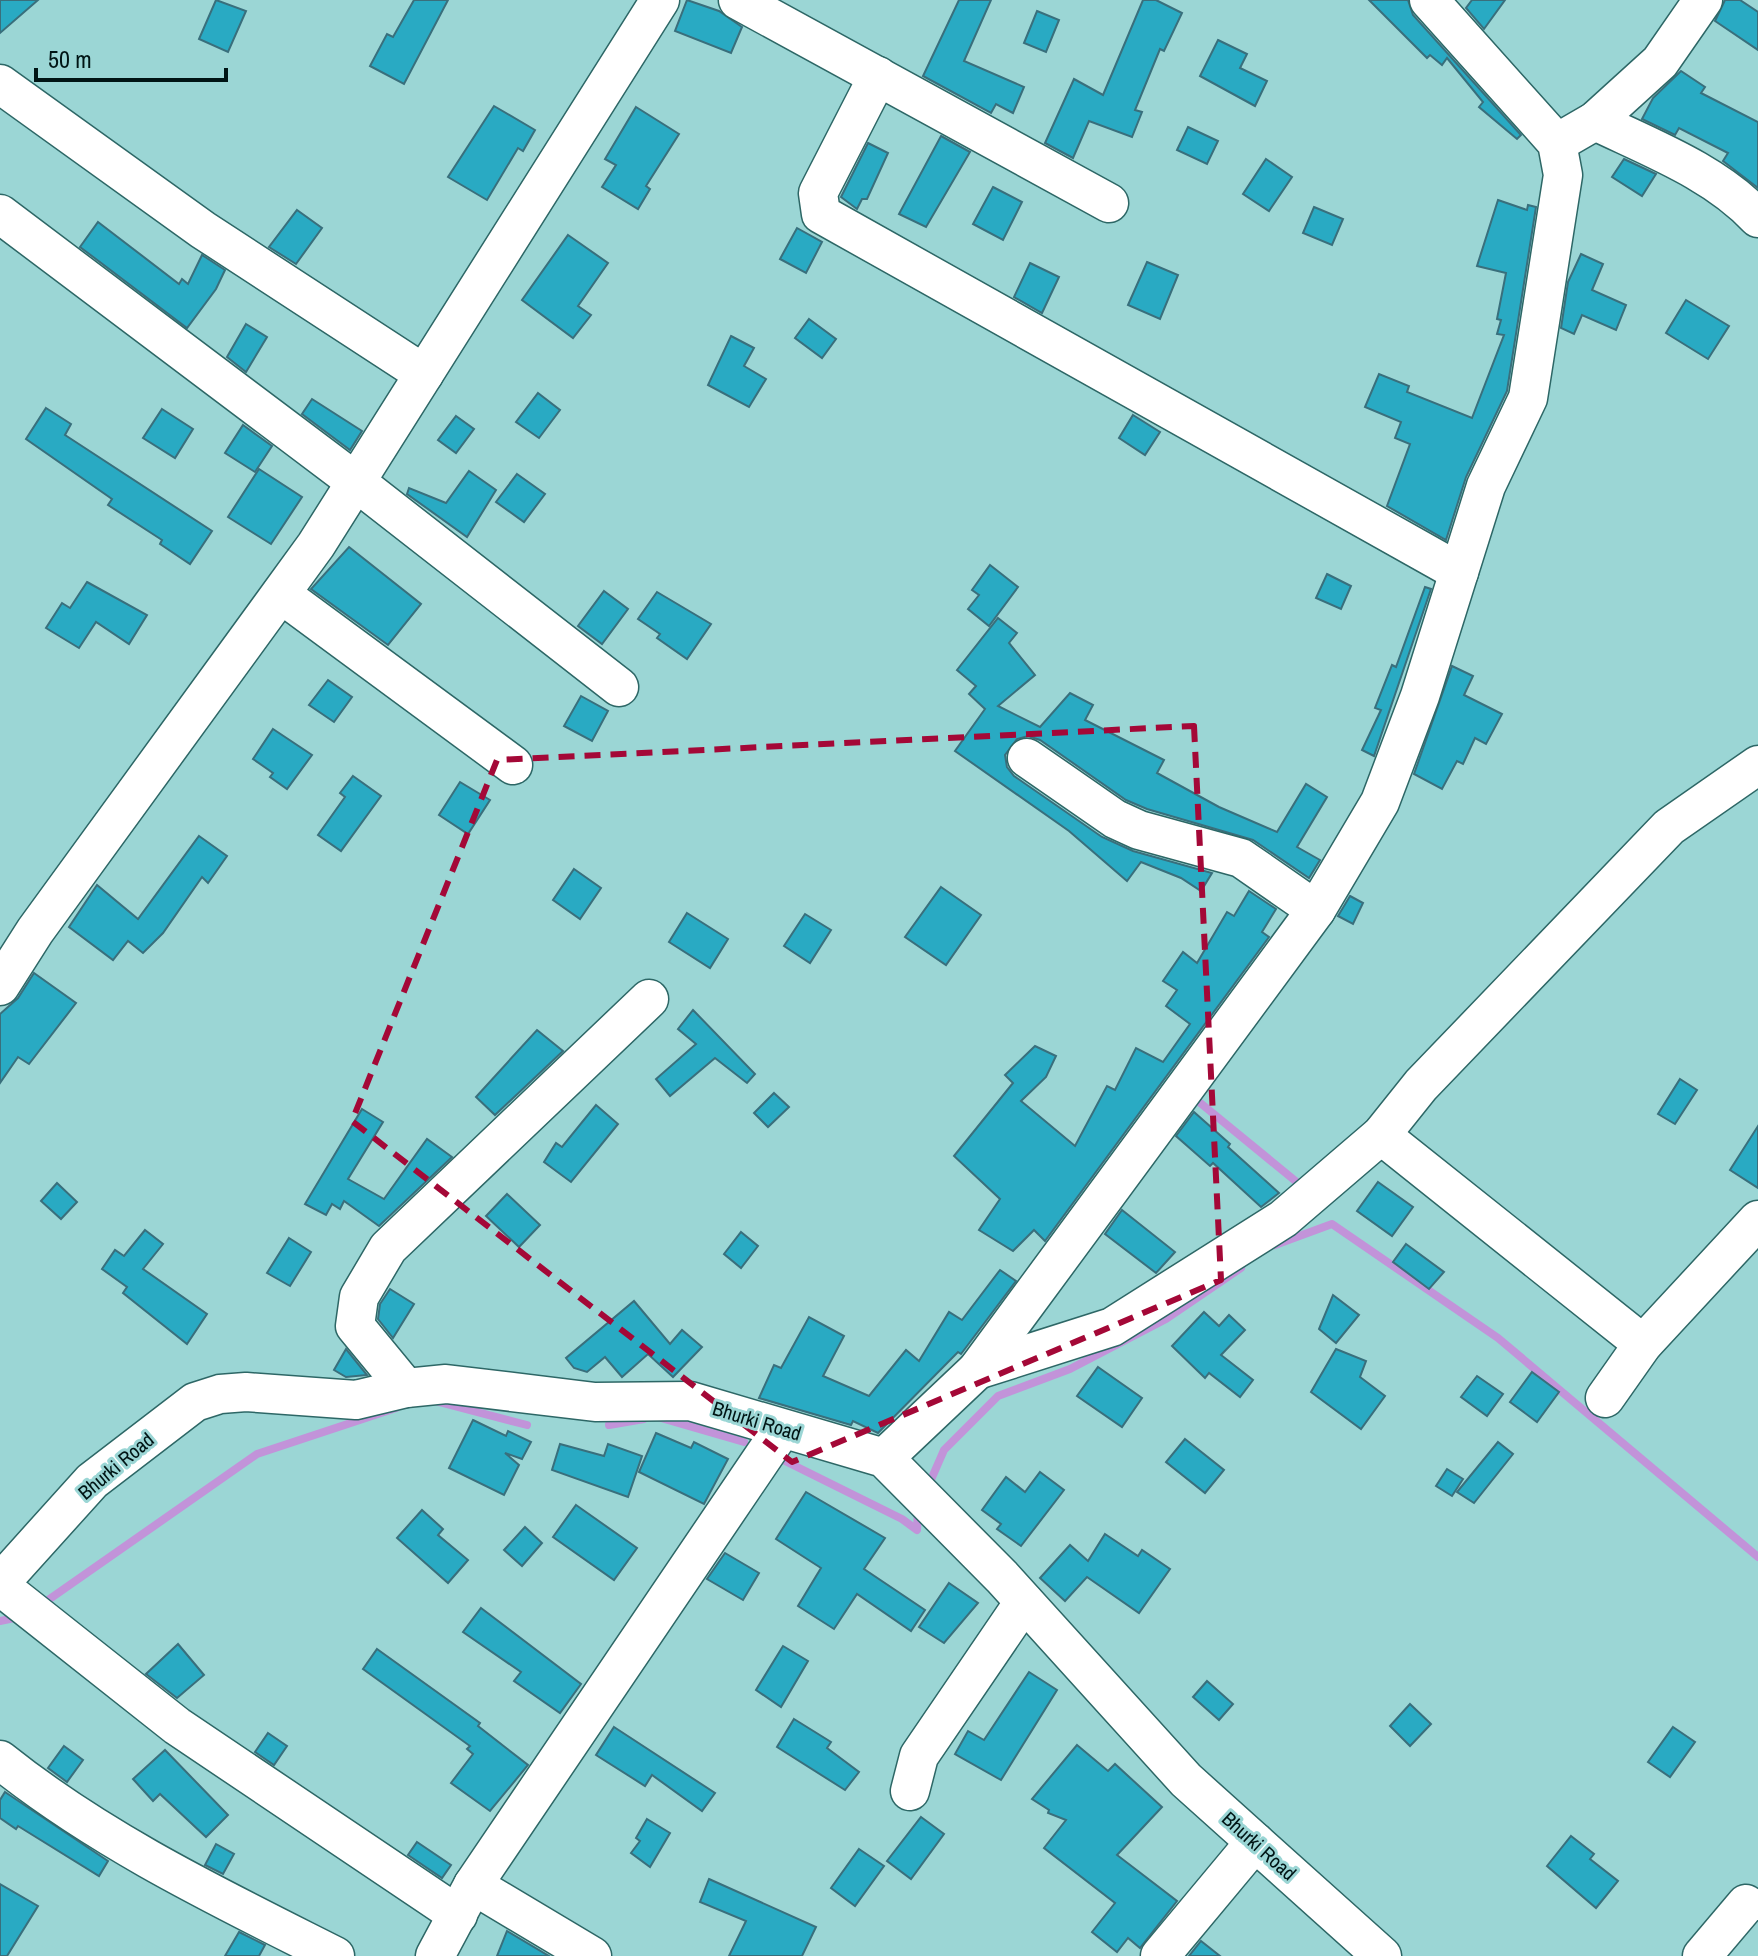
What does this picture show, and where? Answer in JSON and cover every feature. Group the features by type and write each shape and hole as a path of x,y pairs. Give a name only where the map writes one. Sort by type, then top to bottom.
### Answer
{"street":[{"path":"0,986 35,931 281,594 356,482 660,0"},
{"path":"738,0 1109,203"},
{"path":"893,1467 977,1370 1316,910 1380,802 1420,696 1486,486 1528,398 1563,175 1557,143 1429,0"},
{"path":"1557,143 1595,121 1660,62 1703,0"},
{"path":"878,76 818,193 821,214 1459,572"},
{"path":"0,84 203,230 424,374"},
{"path":"1595,121 1682,162 1740,199 1758,218"},
{"path":"0,214 356,482 619,687"},
{"path":"281,594 513,765"},
{"path":"1027,758 1115,819 1139,830 1241,858 1316,910"},
{"path":"977,1370 1112,1327 1283,1219 1381,1135 1421,1085 1669,827 1758,765"},
{"path":"406,1388 355,1326 359,1297 388,1248 649,999"},
{"path":"1381,1135 1643,1344"},
{"path":"1605,1398 1643,1344 1758,1220"},
{"name":"Bhurki Road","path":"0,1584 92,1481 195,1402 246,1392 356,1400 406,1388 446,1384 595,1402 690,1401 893,1467 1024,1602 1186,1780 1382,1956"},
{"path":"435,1956 466,1900 782,1429"},
{"path":"0,1584 177,1726 466,1900 592,1956"},
{"path":"910,1791 919,1756 1024,1602"},
{"path":"0,1760 47,1798 191,1883 335,1956"},
{"path":"1160,1956 1255,1842"},
{"path":"1702,1956 1746,1904"}],"highlighted area":[{"path":"1194,726 1221,1280 792,1462 352,1121 497,760"}],"building":[{"path":"0,0 38,0 0,33"},
{"path":"216,0 246,11 228,52 199,39"},
{"path":"414,0 448,0 404,84 370,66 387,34 393,37"},
{"path":"687,0 719,11 742,27 731,53 675,31"},
{"path":"959,0 991,0 964,61 1024,87 1013,113 996,104 991,113 923,76"},
{"path":"1143,0 1156,0 1182,13 1164,51 1160,49 1135,110 1142,112 1132,137 1089,121 1073,158 1045,143 1074,79 1103,95"},
{"path":"1369,0 1408,0 1413,15 1521,135 1517,139 1479,107 1483,102 1447,58 1442,65 1430,55 1427,58"},
{"path":"1472,0 1505,0 1484,29 1466,8"},
{"path":"1725,0 1740,0 1758,12 1758,50 1715,21"},
{"path":"1037,11 1059,20 1046,52 1024,43"},
{"path":"1218,40 1247,54 1240,68 1267,81 1255,106 1200,76"},
{"path":"1681,71 1705,87 1701,93 1758,122 1758,188 1723,161 1728,153 1679,128 1675,135 1642,119 1653,98"},
{"path":"494,106 535,130 523,151 518,148 487,200 448,177"},
{"path":"636,107 679,134 646,186 650,189 638,209 602,187 616,165 605,159"},
{"path":"1188,127 1218,141 1207,164 1177,150"},
{"path":"941,136 970,152 926,227 899,214"},
{"path":"868,143 888,153 867,199 862,199 857,209 841,197"},
{"path":"1266,159 1292,177 1269,211 1243,194"},
{"path":"1624,159 1656,174 1642,196 1612,177"},
{"path":"993,187 1022,202 1003,240 973,224"},
{"path":"1498,200 1527,210 1528,205 1536,207 1507,391 1466,477 1446,540 1387,506 1410,444 1395,438 1401,422 1365,407 1379,374 1409,386 1407,392 1472,418 1504,335 1497,334 1501,320 1497,319 1506,273 1477,266"},
{"path":"1314,207 1343,219 1332,245 1303,233"},
{"path":"297,210 322,228 296,264 269,247"},
{"path":"98,222 179,284 182,279 188,284 202,255 225,270 216,289 187,328 80,247"},
{"path":"797,228 822,242 806,273 780,259"},
{"path":"568,235 608,263 578,306 591,315 573,338 522,300"},
{"path":"1581,254 1603,264 1592,290 1626,305 1616,330 1582,315 1574,334 1561,328 1568,282"},
{"path":"1147,262 1178,275 1160,319 1128,305"},
{"path":"1030,263 1059,277 1042,313 1014,297"},
{"path":"1686,300 1729,326 1708,359 1666,333"},
{"path":"809,319 836,339 822,358 795,338"},
{"path":"246,324 267,337 246,372 227,357"},
{"path":"731,336 754,348 744,366 766,379 749,407 708,385"},
{"path":"538,393 560,410 539,438 516,422"},
{"path":"312,399 362,431 350,450 302,414"},
{"path":"46,408 71,424 65,435 212,531 190,564 160,544 162,540 108,505 112,499 26,439"},
{"path":"162,409 193,429 175,458 143,438"},
{"path":"1133,415 1160,432 1145,455 1119,438"},
{"path":"456,416 474,429 456,453 438,440"},
{"path":"243,425 272,446 255,472 225,453"},
{"path":"259,469 302,497 271,544 228,517"},
{"path":"469,471 496,490 467,537 407,494 409,488 446,503"},
{"path":"517,474 545,494 524,522 496,502"},
{"path":"349,547 421,604 388,645 311,589"},
{"path":"990,565 1018,587 989,626 968,609 979,595 972,590"},
{"path":"1327,574 1351,586 1341,609 1316,598"},
{"path":"87,582 147,615 129,644 96,622 79,648 46,628 62,603 70,608"},
{"path":"1425,587 1431,589 1374,756 1362,750 1381,710 1375,708 1392,665 1396,667"},
{"path":"604,591 628,609 602,644 578,626"},
{"path":"657,592 711,624 687,659 657,638 660,634 638,619"},
{"path":"998,618 1017,633 1009,643 1035,675 998,706 1040,727 1070,693 1093,705 1085,720 1164,760 1157,773 1219,807 1277,832 1306,784 1327,797 1297,847 1320,860 1309,878 1253,840 1147,809 1126,800 1040,740 1028,736 1017,739 1005,755 1007,767 1014,776 1102,837 1133,851 1212,873 1201,891 1181,878 1141,862 1127,881 1069,831 955,751 985,709 969,694 976,686 957,670"},
{"path":"1452,666 1473,676 1464,695 1502,714 1486,744 1475,738 1463,764 1457,761 1442,789 1414,774"},
{"path":"328,680 352,697 334,722 309,705"},
{"path":"581,696 608,711 592,741 564,726"},
{"path":"273,729 312,755 287,789 270,777 273,773 253,759"},
{"path":"353,776 381,796 341,851 318,835 345,797 340,793"},
{"path":"460,782 490,800 468,834 439,815"},
{"path":"199,836 227,856 208,883 202,877 163,933 143,953 128,941 113,960 69,927 97,885 138,919"},
{"path":"574,869 601,888 580,919 553,900"},
{"path":"941,887 981,915 946,965 905,937"},
{"path":"1249,891 1276,909 1262,932 1269,937 1045,1241 1034,1230 1013,1251 979,1230 1000,1199 954,1156 1013,1083 1005,1075 1035,1046 1056,1056 1046,1077 1021,1101 1075,1146 1107,1086 1115,1090 1136,1048 1163,1062 1190,1024 1166,1006 1177,990 1163,981 1183,952 1197,963 1227,912 1234,916"},
{"path":"1350,896 1363,903 1353,924 1338,916"},
{"path":"687,913 728,939 710,968 669,942"},
{"path":"805,914 831,930 810,963 784,946"},
{"path":"34,973 76,1003 29,1064 18,1057 0,1083 0,1014 18,998"},
{"path":"693,1010 755,1074 747,1083 715,1058 670,1096 656,1079 696,1044 678,1029"},
{"path":"537,1030 563,1051 495,1115 476,1097"},
{"path":"1680,1079 1697,1090 1675,1124 1658,1114"},
{"path":"774,1093 789,1107 768,1127 754,1113"},
{"path":"596,1105 618,1124 571,1182 544,1162 556,1143 562,1147"},
{"path":"362,1109 383,1122 348,1179 384,1199 427,1139 452,1157 379,1226 344,1201 340,1209 332,1204 326,1215 305,1204"},
{"path":"1194,1112 1279,1193 1261,1207 1213,1163 1210,1166 1176,1136"},
{"path":"1758,1126 1758,1188 1730,1170"},
{"path":"1378,1182 1413,1207 1392,1236 1357,1211"},
{"path":"57,1183 77,1202 61,1219 41,1201"},
{"path":"507,1194 540,1225 519,1247 486,1216"},
{"path":"1122,1210 1175,1252 1156,1273 1105,1234"},
{"path":"145,1230 163,1244 143,1269 207,1314 187,1344 123,1293 127,1287 102,1269 115,1250 124,1256"},
{"path":"741,1232 758,1246 741,1268 724,1254"},
{"path":"289,1238 311,1252 290,1286 267,1273"},
{"path":"1406,1244 1444,1272 1429,1289 1393,1262"},
{"path":"1000,1270 1016,1281 961,1354 958,1352 878,1433 853,1421 851,1425 759,1398 774,1365 781,1368 809,1317 844,1336 823,1376 869,1396 906,1350 919,1361 949,1312 962,1320"},
{"path":"390,1289 414,1304 393,1338 378,1319 380,1304"},
{"path":"1333,1295 1359,1315 1336,1343 1319,1329"},
{"path":"634,1301 670,1344 682,1330 702,1347 673,1377 648,1354 622,1377 605,1357 587,1372 574,1368 566,1358"},
{"path":"1204,1312 1219,1326 1229,1315 1245,1330 1221,1355 1253,1380 1240,1397 1209,1373 1205,1378 1172,1346"},
{"path":"346,1349 367,1375 346,1377 334,1370"},
{"path":"1336,1349 1366,1361 1360,1377 1385,1396 1361,1429 1311,1392"},
{"path":"1098,1367 1142,1398 1122,1427 1077,1396"},
{"path":"1532,1372 1559,1392 1537,1422 1510,1402"},
{"path":"1477,1376 1503,1394 1487,1416 1461,1397"},
{"path":"473,1420 506,1436 508,1431 531,1442 522,1459 505,1453 519,1465 504,1495 449,1468"},
{"path":"656,1433 691,1448 694,1442 728,1459 704,1504 639,1472"},
{"path":"1185,1439 1224,1470 1205,1493 1166,1462"},
{"path":"1498,1442 1513,1454 1474,1503 1457,1492"},
{"path":"560,1444 604,1456 608,1444 642,1456 628,1497 552,1470"},
{"path":"1447,1469 1463,1479 1452,1496 1436,1486"},
{"path":"1040,1472 1064,1490 1021,1546 997,1529 1001,1524 982,1510 1006,1477 1025,1492"},
{"path":"806,1492 885,1538 864,1569 925,1610 911,1631 857,1594 834,1629 798,1606 821,1568 776,1539"},
{"path":"576,1505 637,1548 614,1580 553,1537"},
{"path":"422,1510 443,1529 438,1535 468,1560 448,1583 397,1538"},
{"path":"525,1527 542,1543 522,1566 504,1550"},
{"path":"1105,1534 1138,1556 1142,1550 1170,1569 1139,1613 1087,1577 1065,1601 1040,1578 1070,1545 1088,1561"},
{"path":"725,1553 759,1573 743,1600 707,1579"},
{"path":"949,1583 978,1603 944,1643 919,1627"},
{"path":"481,1608 581,1684 560,1713 514,1681 521,1672 463,1632"},
{"path":"178,1644 204,1675 177,1698 146,1674"},
{"path":"783,1646 808,1661 781,1707 756,1690"},
{"path":"377,1649 480,1723 478,1726 528,1765 490,1811 451,1783 473,1754 467,1749 470,1746 363,1669"},
{"path":"1029,1672 1057,1690 1001,1780 955,1754 968,1731 984,1740"},
{"path":"1207,1681 1233,1704 1219,1720 1193,1697"},
{"path":"1410,1704 1431,1724 1410,1746 1390,1726"},
{"path":"794,1719 831,1742 827,1748 859,1772 845,1790 777,1747"},
{"path":"614,1727 715,1793 702,1811 652,1775 645,1786 596,1755"},
{"path":"1673,1727 1695,1742 1670,1777 1648,1762"},
{"path":"268,1733 287,1746 274,1765 255,1752"},
{"path":"1077,1745 1108,1771 1115,1764 1162,1807 1117,1855 1177,1901 1140,1948 1128,1938 1117,1952 1092,1932 1115,1903 1044,1848 1066,1820 1048,1813 1049,1810 1032,1799"},
{"path":"64,1746 83,1760 67,1782 48,1768"},
{"path":"165,1750 228,1815 206,1837 160,1794 153,1801 133,1779"},
{"path":"5,1792 108,1861 99,1876 0,1818 0,1800"},
{"path":"921,1817 944,1834 911,1879 887,1861"},
{"path":"647,1819 670,1833 650,1867 631,1853 640,1841 636,1838"},
{"path":"1571,1836 1594,1854 1590,1859 1618,1881 1596,1908 1547,1866"},
{"path":"417,1842 451,1865 442,1878 408,1855"},
{"path":"216,1844 234,1854 223,1874 205,1865"},
{"path":"859,1849 884,1866 855,1906 831,1888"},
{"path":"709,1879 816,1927 802,1956 729,1956 746,1921 700,1902"},
{"path":"0,1884 38,1906 7,1956 0,1956"},
{"path":"507,1931 549,1956 497,1956"},
{"path":"239,1932 265,1945 259,1956 225,1956"},
{"path":"1201,1941 1220,1956 1189,1956"}],"waterway":[{"path":"1193,1097 1304,1188"},
{"path":"1275,1245 1332,1224 1498,1338 1758,1557"},
{"path":"927,1489 944,1450 998,1396 1070,1369 1166,1319 1241,1268"},
{"path":"435,1401 527,1425"},
{"path":"41,1605 257,1454 396,1408"},
{"path":"661,1418 744,1442"},
{"path":"609,1425 644,1419"},
{"path":"775,1456 902,1519 917,1530 918,1509"},
{"path":"0,1621 19,1617"}]}
